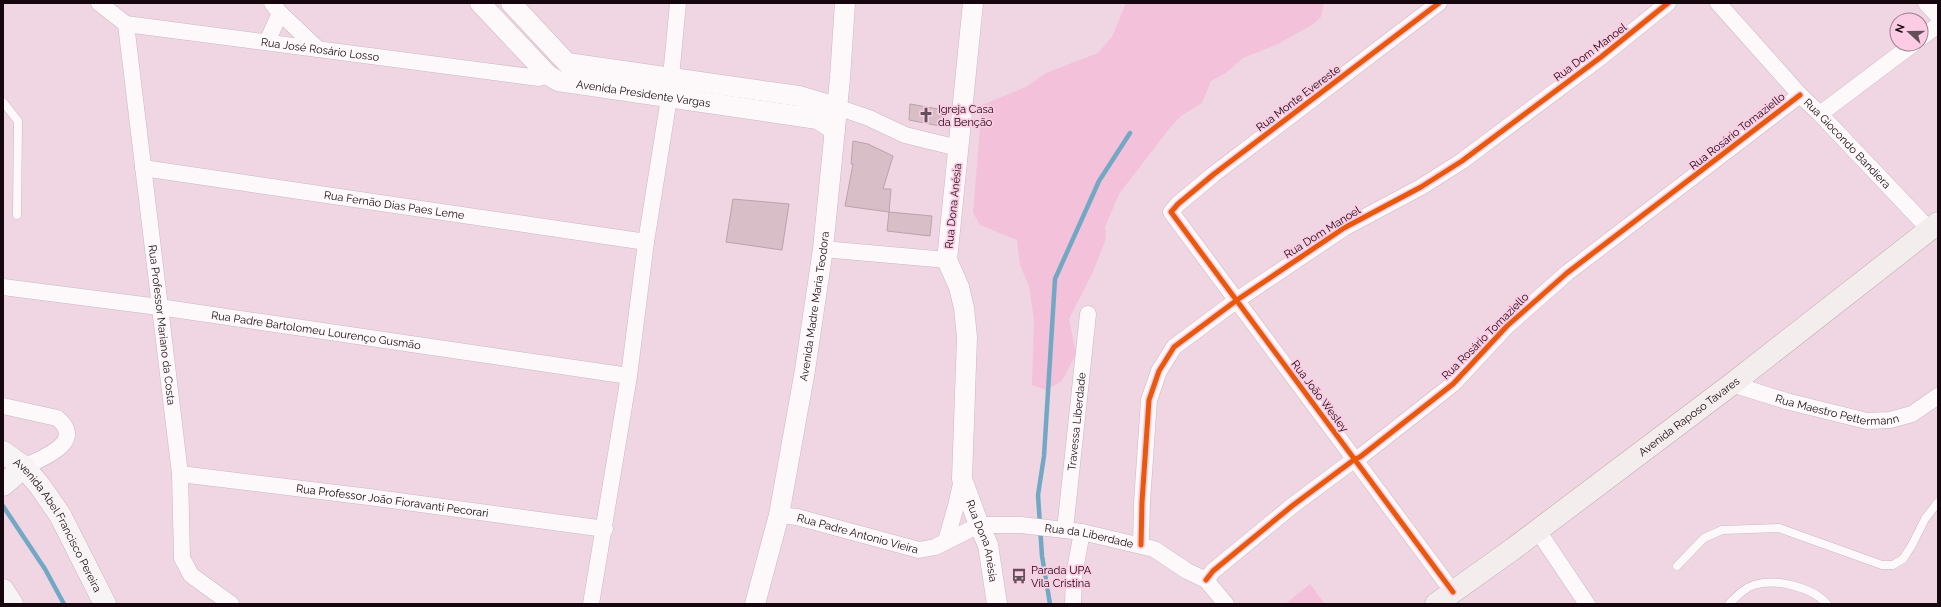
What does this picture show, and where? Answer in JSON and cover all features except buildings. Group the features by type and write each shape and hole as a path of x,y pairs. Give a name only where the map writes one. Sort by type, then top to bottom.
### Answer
{"main road":[{"name":"Avenida Raposo Tavares","path":"1444,598 1538,531 1732,384 1933,226"},
{"name":"Avenida Abel Francisco Pereira","path":"3,452 24,467 40,486 60,515 105,604"},
{"path":"3,485 24,467"},
{"path":"3,590 12,604"}],"street":[{"path":"99,3 126,24"},
{"name":"Avenida Presidente Vargas","path":"480,3 548,75 563,83 818,120 835,130"},
{"name":"Avenida Presidente Vargas","path":"511,3 567,63 799,96 837,107"},
{"path":"591,604 605,529 629,376 646,242 669,98 678,3"},
{"name":"Avenida Madre Maria Teodora","path":"755,604 779,515 805,370 823,249 835,130 845,3"},
{"name":"Rua Dona Anésia","path":"946,541 962,479 967,337 964,308 959,287 947,260 973,3"},
{"name":"Rua Monte Evereste","path":"1171,212 1178,204 1214,174 1440,3"},
{"name":"Rua Dom Manoel","path":"1141,545 1142,502 1149,400 1159,371 1174,347 1237,300 1344,228 1421,187 1462,161 1601,57 1668,3"},
{"name":"Rua Giocondo Bandiera","path":"1718,3 1800,95 1933,226"},
{"path":"1926,3 1938,16"},
{"path":"267,42 276,8 318,49"},
{"name":"Rua José Rosário Losso","path":"126,24 539,78 548,75"},
{"name":"Rua Professor Mariano da Costa","path":"126,24 180,474 182,558 191,575 231,604"},
{"path":"1929,32 1938,25"},
{"path":"1820,114 1902,52"},
{"name":"Rua Rosário Tomaziello","path":"1206,580 1213,571 1292,506 1355,459 1360,457 1453,384 1506,326 1567,272 1800,95"},
{"path":"837,107 869,118 905,135 958,148"},
{"name":"Rua Fernão Dias Paes Leme","path":"143,168 646,242"},
{"name":"Rua João Wesley","path":"1171,212 1355,459 1444,598"},
{"path":"823,249 947,260"},
{"name":"Rua Padre Bartolomeu Lourenço Gusmão","path":"3,287 159,307 629,376"},
{"name":"Travessa Liberdade","path":"1060,530 1088,314"},
{"name":"Rua Maestro Pettermann","path":"1732,384 1786,401 1867,422 1890,420 1912,414 1938,396"},
{"path":"3,406 57,418 62,422 66,430 65,441 59,449 24,467"},
{"name":"Rua Professor João Fioravanti Pecorari","path":"180,474 369,497 605,529"},
{"name":"Rua Dona Anésia","path":"962,479 988,545 997,604"},
{"name":"Rua Padre Antonio Vieira","path":"779,515 797,517 919,550 935,548 979,525"},
{"name":"Rua da Liberdade","path":"979,525 1021,525 1082,532 1154,549 1187,571 1206,580 1226,604"},
{"path":"1538,531 1587,604"},
{"path":"1073,604 1074,575 1082,532"}],"lane":[{"path":"3,102 18,121 16,215"},
{"path":"1677,566 1704,538 1722,530 1779,528 1882,565 1894,565 1903,559 1925,519 1938,502"},
{"path":"1729,604 1738,595 1754,585 1780,582 1822,598 1827,604"}],"shaded area":[{"path":"1126,3 1324,3 1321,17 1312,25 1278,44 1243,58 1226,73 1211,81 1202,103 1181,116 1169,129 1119,194 1105,227 1106,239 1092,274 1069,319 1076,354 1062,381 1046,390 1032,385 1034,320 1029,286 1020,265 1017,240 980,225 973,213 982,105 1026,87 1046,73 1098,53 1112,37"},
{"path":"1310,584 1325,604 1285,604"}],"waterway":[{"path":"1050,604 1042,556 1038,495 1044,456 1055,279 1099,181 1130,133"},
{"path":"3,506 45,569 64,604"}],"cycle path":[{"path":"1439,3 1214,174 1178,204 1171,212 1453,592"},
{"path":"1141,545 1142,502 1149,400 1159,371 1174,347 1237,300 1344,228 1421,187 1462,161 1601,57 1668,3"},
{"path":"1206,580 1213,571 1292,506 1355,459 1360,457 1453,384 1507,326 1567,273 1800,95"}],"place":[{"name":"Igreja Casa da Benção","path":"926,115"},
{"name":"Parada UPA Vila Cristina","path":"1019,576"}]}
